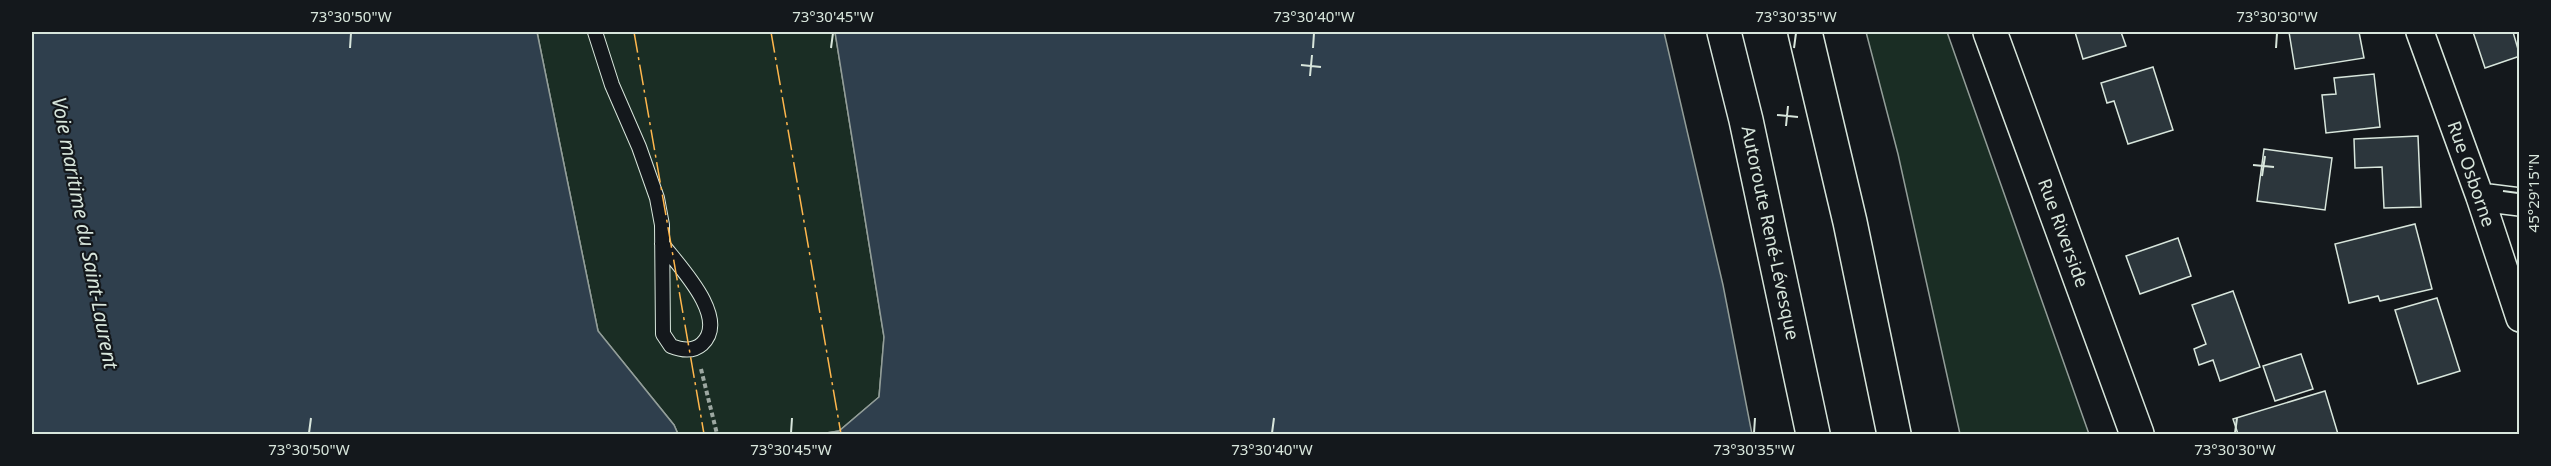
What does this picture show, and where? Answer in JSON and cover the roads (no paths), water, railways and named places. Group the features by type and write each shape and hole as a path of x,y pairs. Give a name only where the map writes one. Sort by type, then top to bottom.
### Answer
{"main road":[{"name":"Autoroute René-Lévesque","path":"1724,32 1754,154 1814,435"},
{"path":"1805,32 1874,333 1894,435"},
{"name":"Rue Riverside","path":"1990,32 2137,435"},
{"path":"1874,333 1902,435"}],"street":[{"name":"Rue Osborne","path":"2420,32 2480,197 2520,318"},
{"path":"2480,197 2520,202"}],"lane":[{"path":"595,32 612,85 639,147 657,198 662,244 663,334 671,346 686,350 695,348 702,344 711,329 710,314 662,244"}],"water":[{"name":"Voie maritime du Saint-Laurent","path":"32,32 537,32 598,331 674,425 678,434 32,434"},
{"path":"835,32 1664,32 1723,285 1752,434 820,434 839,431 879,397 884,337"}]}
